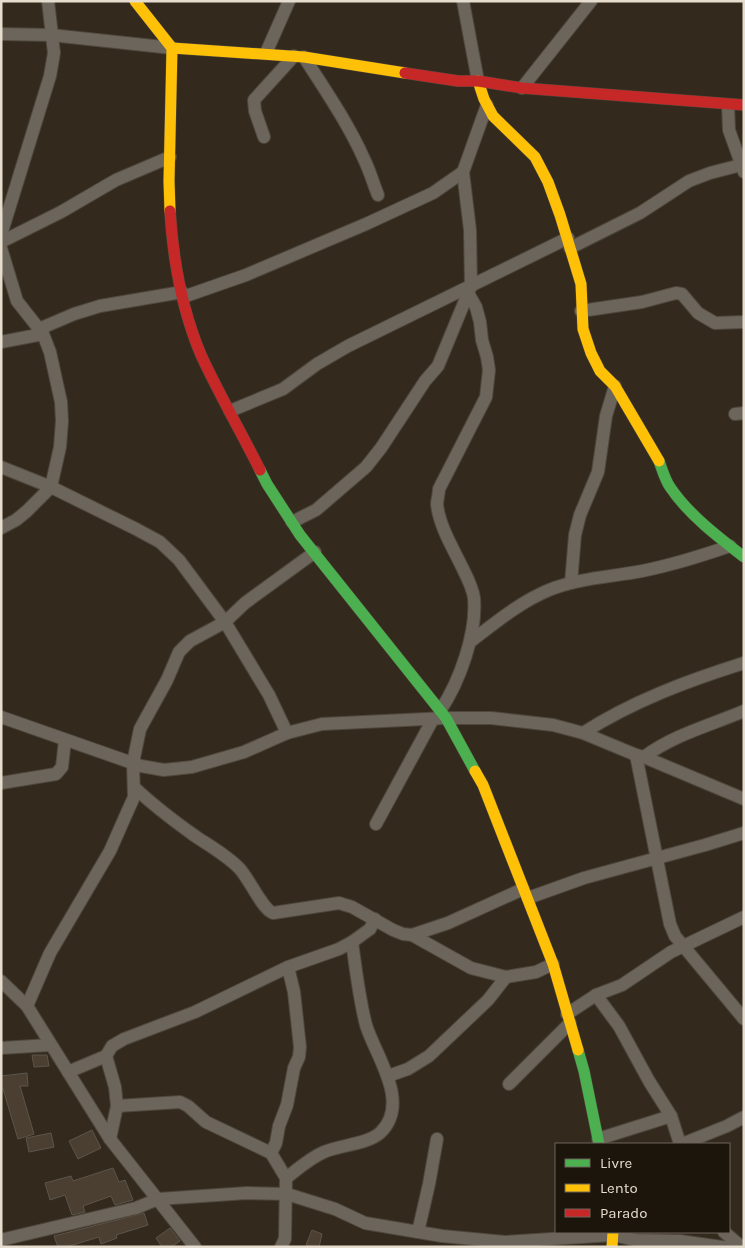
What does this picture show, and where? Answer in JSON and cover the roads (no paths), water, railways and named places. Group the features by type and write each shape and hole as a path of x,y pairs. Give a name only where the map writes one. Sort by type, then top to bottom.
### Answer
{"street":[{"path":"1,235 50,76 54,53 48,1"},
{"path":"266,53 289,1"},
{"path":"463,1 478,81 493,116 520,140 535,157 551,190 581,284 583,329 590,353 600,371 614,386 657,456 669,486 689,508 744,558"},
{"path":"522,88 591,1"},
{"path":"139,4 172,48 170,157 172,244 183,294 201,354 266,484 300,535 440,716 483,785 553,964 584,1071 599,1141 671,1116"},
{"path":"1,34 51,35 172,48 299,56 458,81 478,81 522,88 744,105"},
{"path":"264,137 255,111 254,100 299,56"},
{"path":"299,56 340,113 364,159 378,195"},
{"path":"292,522 316,510 366,467 438,366 469,290 470,230 463,172 488,105"},
{"path":"230,411 283,389 317,364 348,346 569,243 640,213 689,181 710,172 742,168 729,130 728,105"},
{"path":"1,242 61,212 116,180 170,157"},
{"path":"1,342 41,332 74,314 100,306 183,294 246,275 433,193 463,172"},
{"path":"1,248 17,301 41,332 54,366 61,402 60,447 51,487 27,511 16,520 1,528"},
{"path":"376,824 440,716 470,642 474,617 474,596 464,570 451,545 437,504 439,489 486,397 488,370 486,357 480,322 469,290"},
{"path":"581,311 642,302 676,293 682,294 698,313 715,323 744,322"},
{"path":"571,583 575,535 580,515 598,472 606,416 614,386"},
{"path":"1,467 51,487 160,542 179,560 225,622 269,695 287,733"},
{"path":"470,642 506,614 548,590 571,583 644,571 689,560 730,546"},
{"path":"27,1006 50,953 110,851 134,797 133,763 140,730 167,680 178,652 190,641 225,622 245,603 315,552"},
{"path":"583,733 609,716 665,690 744,663"},
{"path":"640,756 673,740 744,711"},
{"path":"1,717 133,763 164,770 192,767 244,752 287,733 322,724 440,716 491,718 553,725 583,733 744,799"},
{"path":"1,783 56,774 62,767 65,740"},
{"path":"640,756 656,858 670,924 675,936 744,1019"},
{"path":"135,788 152,805 239,868 269,912 273,913 339,903 352,907 393,930 412,935 471,968 506,977 536,972 553,964"},
{"path":"412,935 448,924 526,893 705,845 744,832"},
{"path":"509,1084 568,1018 596,995 622,984 683,945 744,917"},
{"path":"68,1072 106,1056 112,1046 124,1038 194,1012 288,967 352,942 370,929 375,919"},
{"path":"286,1178 323,1152 366,1140 380,1133 388,1123 393,1096 388,1076 367,1027 360,997 352,942"},
{"path":"271,1153 276,1143 279,1126 289,1097 300,1047 294,992 288,967"},
{"path":"388,1076 408,1069 429,1056 488,1000 506,977"},
{"path":"1,980 27,1006 110,1139 195,1247"},
{"path":"596,995 619,1026 671,1116 681,1143"},
{"path":"1,1048 50,1045"},
{"path":"106,1056 116,1087 117,1106 110,1139"},
{"path":"117,1106 180,1102 188,1106 206,1122 271,1153 286,1178 285,1240 281,1247"},
{"path":"684,1143 727,1126 744,1117"},
{"path":"418,1232 437,1139"},
{"path":"9,1241 127,1211 158,1199 247,1192 286,1194 336,1209 365,1223 418,1232 505,1242 612,1238 680,1241 742,1247"},
{"path":"725,1233 742,1247"}]}
